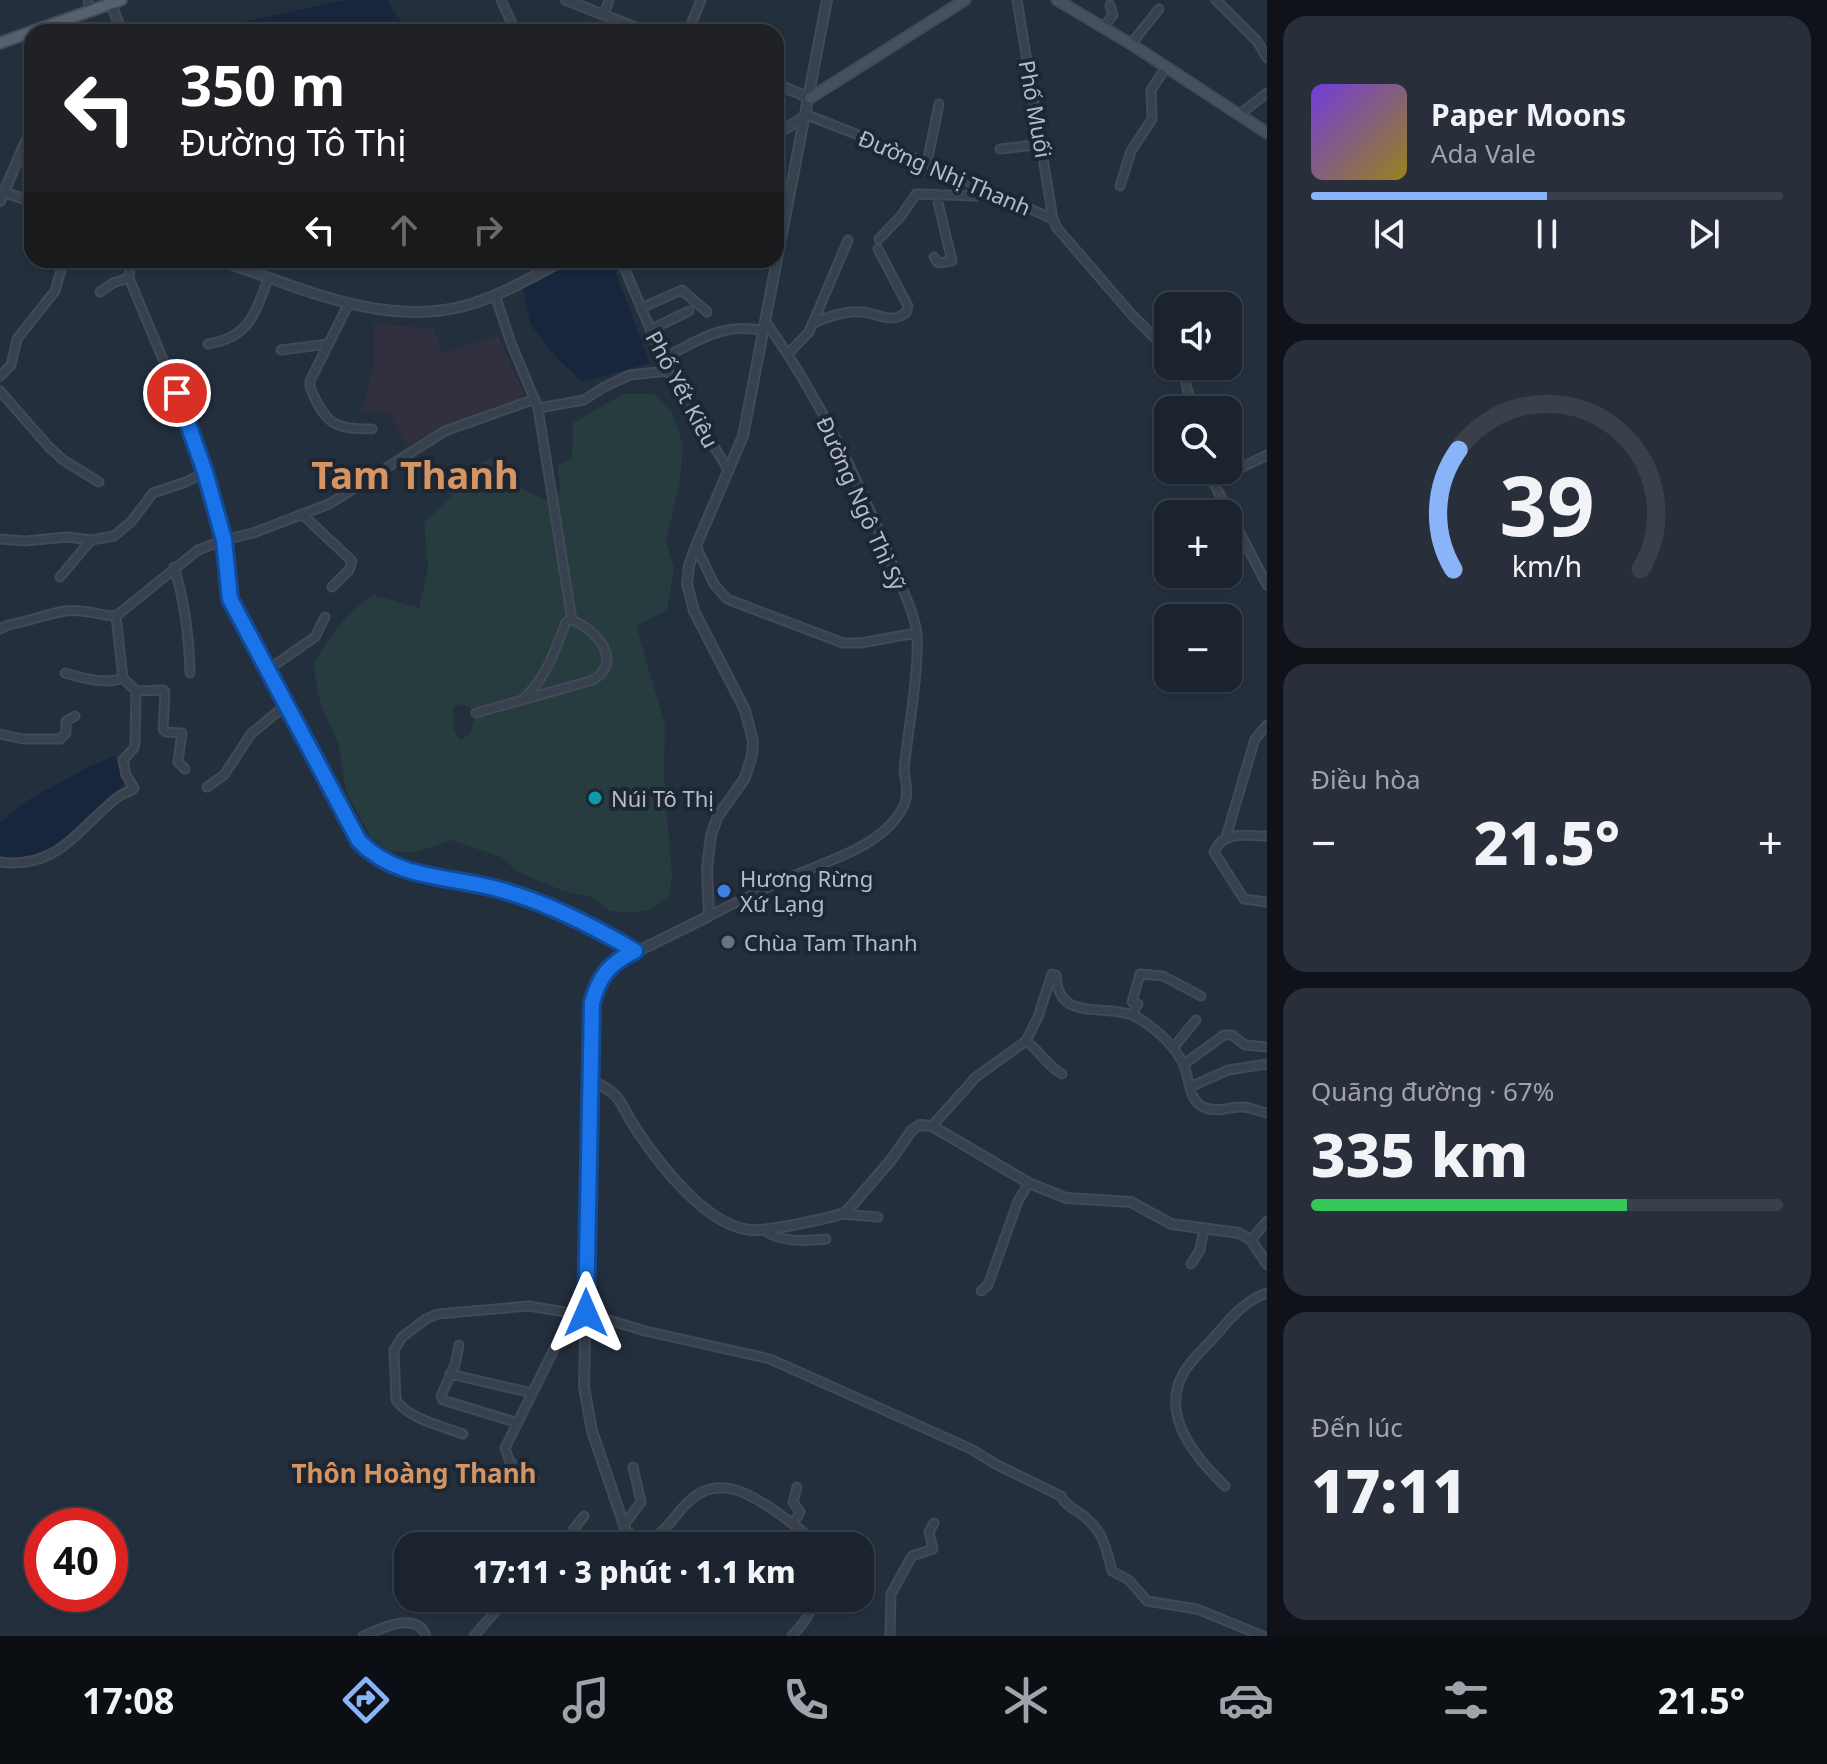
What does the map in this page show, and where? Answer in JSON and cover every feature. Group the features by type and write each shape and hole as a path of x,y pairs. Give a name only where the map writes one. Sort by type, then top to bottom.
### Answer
{"main road":[{"path":"810,98 965,0"},
{"path":"1057,0 1131,44 1267,133"},
{"path":"44,24 89,5 116,2"},
{"path":"0,43 24,33"}],"street":[{"path":"501,0 512,24"},
{"path":"566,0 627,24"},
{"path":"604,15 609,0"},
{"path":"691,24 701,0"},
{"path":"784,228 827,0"},
{"name":"Phố Muối","path":"1017,0 1053,219"},
{"path":"1216,0 1257,41 1267,58"},
{"path":"116,2 119,24"},
{"path":"1103,28 1113,15 1110,5"},
{"path":"1131,44 1159,9"},
{"path":"1120,186 1131,151 1152,119 1151,90 1166,67"},
{"path":"784,87 810,98"},
{"path":"1239,115 1267,93"},
{"path":"927,163 939,104"},
{"path":"784,130 807,115"},
{"name":"Đường Nhị Thanh","path":"807,115 927,163 1053,219 1057,228 1154,337"},
{"path":"1000,149 1042,144"},
{"path":"24,145 1,195 24,199"},
{"path":"879,239 904,213 912,196 918,193 975,196 991,193"},
{"path":"934,257 938,263 952,261 936,194"},
{"path":"788,354 806,337 848,240"},
{"path":"812,324 852,311 868,312 889,319 906,313 908,306 878,249"},
{"path":"0,376 11,365 17,339 55,291 62,268"},
{"path":"130,268 129,278 187,417 205,472 224,540 230,599 359,841 384,862 502,890 592,926 635,951"},
{"path":"242,268 349,303 386,310 428,312 462,307 495,295 549,268"},
{"name":"Phố Yết Kiêu","path":"624,268 668,371 729,472"},
{"path":"776,268 743,436 696,546 687,584 690,600 745,710 753,741 752,755 745,778 718,816 711,835 707,868 709,916 635,951 607,969 596,989 591,1016 585,1287 586,1400 592,1431 625,1528 641,1540 664,1530 690,1500 713,1487 743,1491 802,1532"},
{"path":"208,344 232,337 252,322 269,277"},
{"path":"100,292 113,283 129,278"},
{"path":"641,308 682,290 707,312"},
{"path":"495,295 515,354 537,404 572,620"},
{"path":"349,303 310,381 312,394 333,423 344,429 372,429"},
{"path":"650,330 689,311"},
{"path":"662,359 725,329 764,326"},
{"name":"Đường Ngô Thì Sỹ","path":"709,916 847,854 881,832 902,809 907,794 904,770 916,633 874,517 824,415 788,354 764,326"},
{"path":"281,350 328,344"},
{"path":"0,629 63,611 116,616 198,550 303,515 347,494 445,431 537,404 584,400 630,375 668,371"},
{"path":"0,391 63,460 99,482"},
{"path":"1242,467 1267,455"},
{"path":"0,539 105,538 122,531 153,493 205,472"},
{"path":"1213,484 1267,585"},
{"path":"303,515 352,561 349,570 332,587"},
{"path":"60,577 91,540"},
{"path":"696,546 714,584 727,599 843,643 861,643 916,633"},
{"path":"174,567 183,605 190,673"},
{"path":"0,862 25,862 51,855 81,833 119,796 133,790 134,784 126,775 123,760 135,743 136,691 123,678 116,616"},
{"path":"269,669 315,637 325,617"},
{"path":"476,713 593,680 607,667 606,650 586,627 572,620 566,622 556,651 540,681 521,700"},
{"path":"65,673 112,681 123,678"},
{"path":"136,691 165,692 163,729 182,734 178,762 185,769"},
{"path":"207,787 224,775 257,728 287,704"},
{"path":"0,734 39,740 60,739 66,733 66,721 75,716"},
{"path":"1226,837 1255,739 1267,725"},
{"path":"1267,836 1226,837 1219,841 1214,852 1244,899 1267,902"},
{"path":"932,1126 976,1077 1026,1041 1038,1017 1052,974 1056,975 1058,992 1066,1003 1074,1007 1132,1014 1143,1021 1173,1048 1184,1064 1196,1102 1206,1108 1243,1107 1267,1113"},
{"path":"1132,1014 1138,1004 1132,1001 1140,974 1163,976 1201,996"},
{"path":"1173,1048 1196,1020"},
{"path":"1184,1064 1224,1035 1232,1035 1245,1045 1267,1047"},
{"path":"1026,1041 1053,1070 1062,1074"},
{"path":"1190,1087 1228,1070 1267,1064"},
{"path":"590,1080 613,1091 656,1159 691,1197 728,1222 752,1231 847,1211 916,1126 932,1126 1029,1183 1066,1198 1131,1202 1160,1220 1231,1230 1251,1240 1267,1264"},
{"path":"981,1291 988,1285 1018,1201 1029,1183"},
{"path":"841,1214 878,1217"},
{"path":"1251,1240 1267,1221"},
{"path":"1191,1264 1200,1250 1204,1228"},
{"path":"764,1230 782,1238 803,1241 826,1239"},
{"path":"534,1478 518,1470 505,1448 585,1287"},
{"path":"1225,1486 1190,1448 1175,1400 1181,1379 1192,1361 1237,1312 1267,1293"},
{"path":"463,1434 429,1421 400,1406 396,1400 394,1350 402,1337 438,1314 529,1306 571,1313"},
{"path":"586,1313 645,1331 770,1359 971,1449 1061,1496 1064,1503 1088,1519 1105,1539 1112,1571 1129,1580 1147,1601 1197,1609 1263,1636"},
{"path":"459,1345 441,1396 443,1400 518,1423"},
{"path":"450,1374 532,1393"},
{"path":"623,1532 641,1502 633,1467"},
{"path":"793,1524 800,1512 793,1502 797,1487"},
{"path":"572,1532 584,1516"},
{"path":"890,1636 893,1587 912,1556 933,1549 929,1532 934,1523"},
{"path":"474,1636 492,1612"},
{"path":"792,1636 810,1612"},
{"path":"363,1636 408,1622 425,1630 426,1636"}],"shaded area":[{"path":"374,323 433,329 443,353 498,335 525,396 439,429 408,447 390,411 362,411 375,363"}],"green space":[{"path":"623,394 654,394 672,412 683,445 680,480 666,541 674,568 667,610 636,626 665,725 664,775 672,877 668,897 652,909 634,913 609,911 593,897 563,891 518,872 501,857 451,840 416,852 390,851 371,838 346,791 339,746 320,702 313,665 339,626 373,595 419,608 428,569 424,523 451,496 449,481 495,456 508,482 546,500 561,491 557,466 572,458 573,423","holes":["461,704 472,708 475,717 470,734 461,740 454,731 453,708"]}],"water":[{"path":"346,0 387,0 404,24 232,24"},
{"path":"557,268 614,268 650,363 582,382 555,356 531,325 522,285"},
{"path":"114,756 127,777 110,804 93,814 52,849 19,860 0,857 0,823 23,803"}],"place":[{"name":"Núi Tô Thị","path":"595,798"},
{"name":"Hương Rừng Xứ Lạng","path":"724,891"},
{"name":"Chùa Tam Thanh","path":"728,942"}],"district":[{"name":"Tam Thanh","path":"415,474"},
{"name":"Thôn Hoàng Thanh","path":"414,1473"}],"route":[{"path":"177,393 205,472 224,540 230,599 359,841 384,862 437,878 502,890 592,926 635,951 607,969 592,1003 586,1313"}]}
